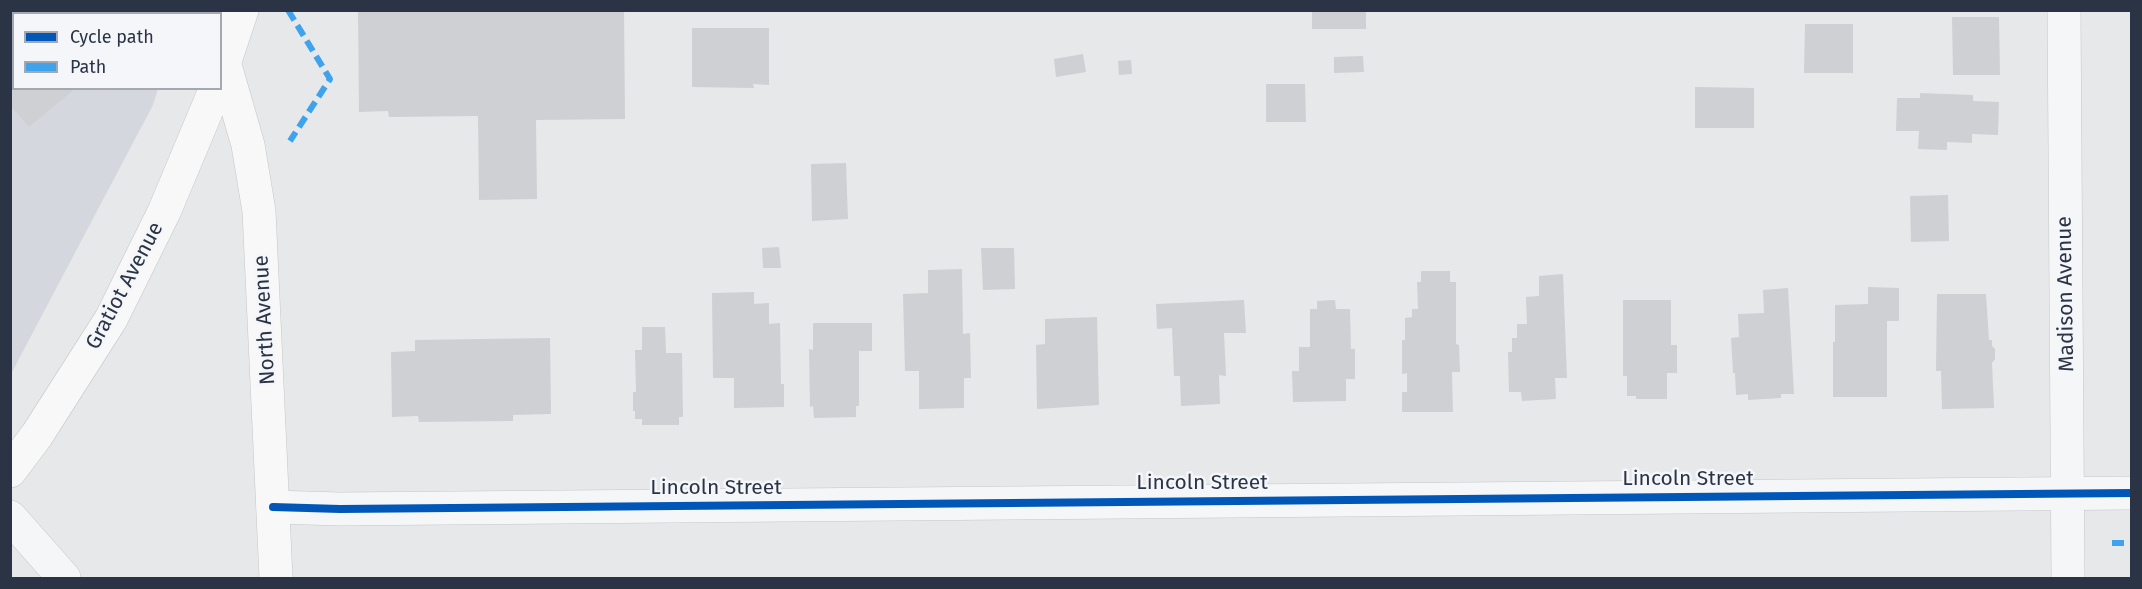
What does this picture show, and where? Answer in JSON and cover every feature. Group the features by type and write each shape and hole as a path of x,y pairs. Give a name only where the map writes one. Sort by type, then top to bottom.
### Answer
{"main road":[{"name":"Gratiot Avenue","path":"222,64 242,10"},
{"name":"North Avenue","path":"222,74 248,145 259,211 276,579"},
{"name":"Gratiot Avenue","path":"10,471 37,435 111,319 164,212 212,90"}],"street":[{"name":"Madison Avenue","path":"2064,10 2068,579"},
{"name":"Lincoln Street","path":"273,507 340,509 2132,493"},
{"path":"10,517 64,579"}],"shaded area":[{"path":"11,11 182,11 12,12 12,90 158,90 153,105 11,374"}],"building":[{"path":"10,10 162,10 163,12 12,12 12,90 74,90 29,127 10,105"},
{"path":"358,10 624,10 625,119 536,120 537,199 479,200 478,116 389,117 388,111 359,112"},
{"path":"1312,10 1366,10 1366,29 1312,29"},
{"path":"1952,17 1999,17 2000,75 1953,75"},
{"path":"1805,24 1853,24 1853,73 1804,73"},
{"path":"692,28 769,28 769,85 753,84 754,88 692,87"},
{"path":"1083,54 1086,72 1056,77 1054,59"},
{"path":"1363,56 1364,72 1334,73 1334,57"},
{"path":"1131,60 1132,74 1119,75 1118,61"},
{"path":"1266,84 1305,84 1306,122 1266,122"},
{"path":"1695,87 1754,88 1754,128 1695,128"},
{"path":"1920,93 1973,95 1973,101 1999,102 1998,135 1972,134 1972,143 1947,142 1947,150 1918,149 1919,131 1896,131 1897,98 1920,98"},
{"path":"846,163 848,219 812,221 811,164"},
{"path":"1948,195 1949,241 1911,242 1910,196"},
{"path":"779,247 781,268 763,268 762,248"},
{"path":"981,248 1014,248 1015,289 983,290"},
{"path":"962,269 963,334 970,333 971,378 964,378 964,408 919,409 919,371 905,371 903,294 928,293 928,270"},
{"path":"1421,271 1450,271 1450,282 1456,282 1456,344 1459,345 1460,372 1452,372 1453,412 1402,412 1402,392 1407,392 1407,373 1402,374 1402,340 1405,340 1405,318 1412,317 1412,309 1418,309 1417,282 1421,282"},
{"path":"1563,274 1567,378 1555,378 1556,399 1522,401 1521,392 1509,392 1508,352 1512,352 1512,338 1517,338 1517,324 1527,324 1526,297 1539,296 1539,276"},
{"path":"1868,287 1899,288 1899,321 1887,321 1887,397 1833,397 1835,305 1868,304"},
{"path":"1788,288 1794,394 1781,394 1781,398 1748,400 1748,394 1736,395 1731,338 1739,337 1738,314 1764,313 1763,290"},
{"path":"754,292 754,304 769,303 769,324 780,323 781,384 784,384 784,407 734,408 734,378 713,378 712,293"},
{"path":"1937,294 1986,294 1989,340 1992,340 1992,346 1995,349 1995,359 1992,363 1994,408 1942,409 1941,371 1936,371"},
{"path":"1244,300 1246,333 1224,333 1226,376 1219,375 1220,404 1181,406 1180,376 1174,376 1172,328 1157,329 1156,304"},
{"path":"1335,300 1336,309 1350,309 1351,349 1355,349 1355,379 1346,379 1346,401 1293,402 1292,371 1299,371 1299,347 1310,347 1310,309 1317,309 1317,301"},
{"path":"1623,300 1671,300 1671,345 1677,345 1677,373 1667,373 1667,399 1636,399 1636,396 1627,396 1627,376 1623,376"},
{"path":"1097,317 1099,405 1037,409 1036,345 1045,344 1045,319"},
{"path":"813,323 872,323 872,351 859,351 859,406 856,406 856,417 814,418 813,406 810,407 809,349 813,350"},
{"path":"642,327 665,327 666,353 682,353 683,417 679,417 679,425 642,425 642,419 635,419 633,392 636,392 635,350 642,350"},
{"path":"550,338 551,414 513,415 513,421 419,422 418,416 392,417 391,352 415,351 415,340"}],"marked path":[{"path":"288,10 330,79 290,141"},
{"path":"2112,543 2132,543"}],"cycle path":[{"path":"273,507 340,509 2132,493"}]}
